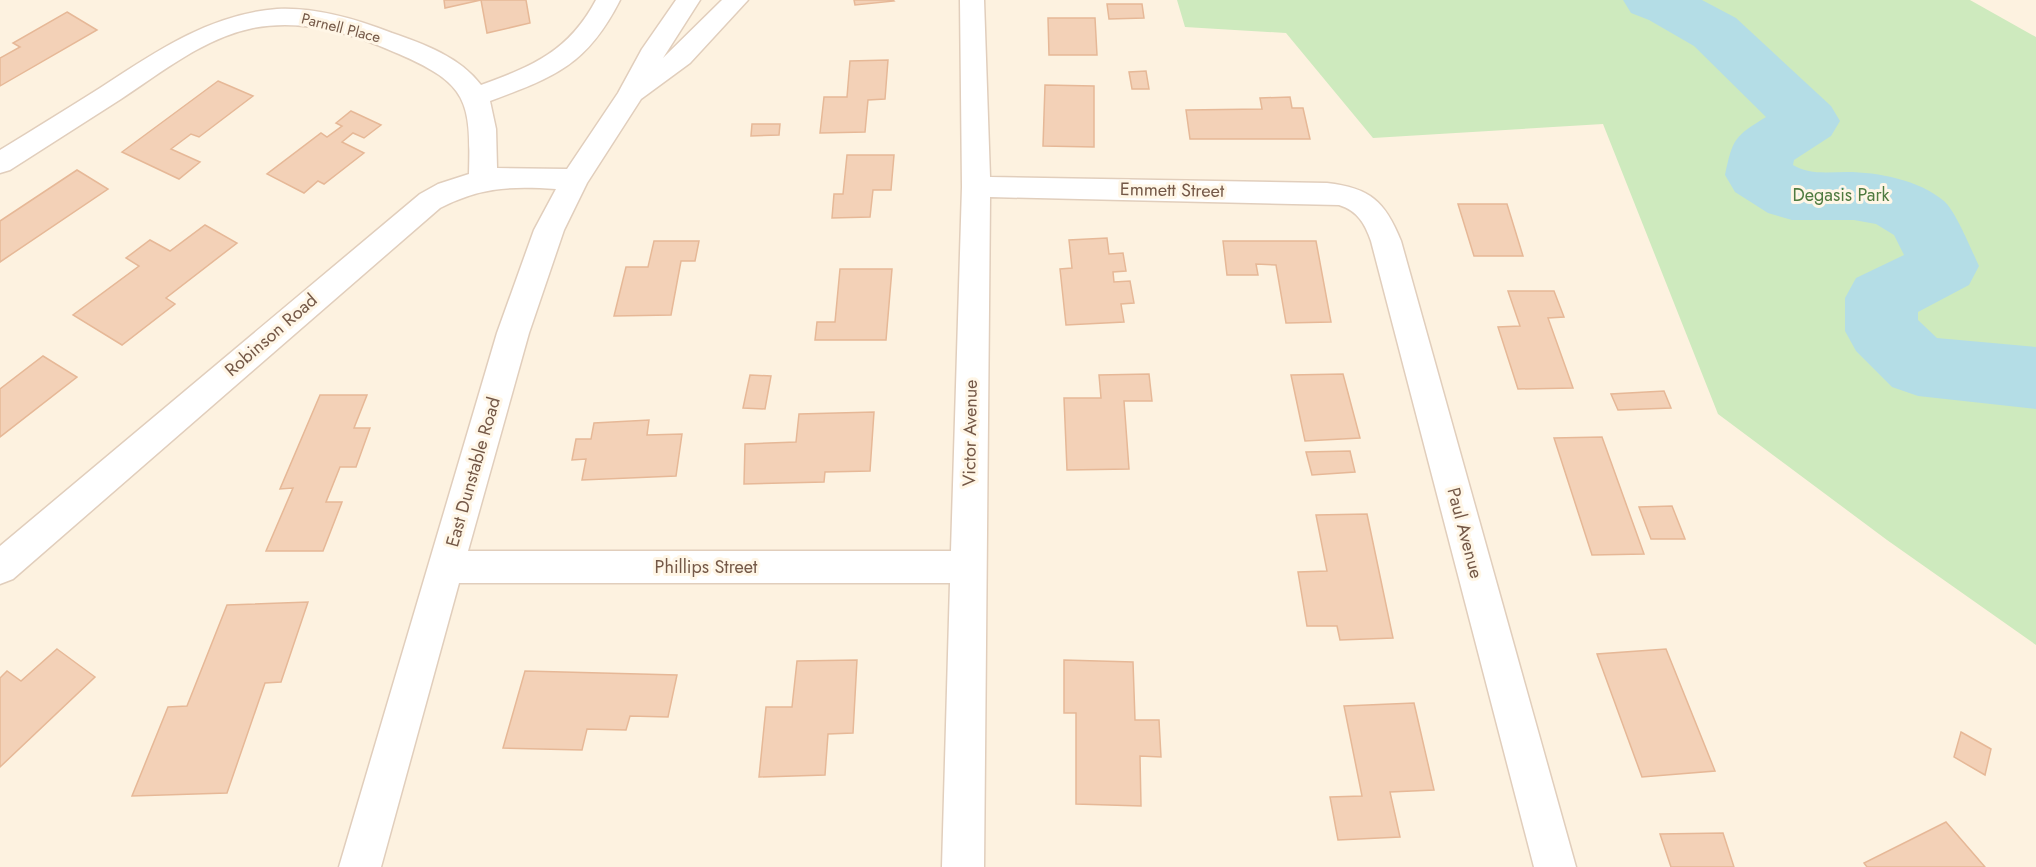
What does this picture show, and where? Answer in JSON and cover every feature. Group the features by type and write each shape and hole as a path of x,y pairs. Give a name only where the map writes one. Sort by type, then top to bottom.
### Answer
{"street":[{"path":"476,96 537,74 561,61 587,36 608,0"},
{"name":"East Dunstable Road","path":"360,867 536,264 549,230 574,180 630,96 655,49 688,0"},
{"name":"East Dunstable Road","path":"630,96 657,78 681,57 736,0"},
{"name":"Victor Avenue","path":"963,867 976,187 972,0"},
{"name":"Parnell Place","path":"0,163 182,47 219,29 241,11 267,17 298,17 333,23 372,34 439,63 462,79 476,96 484,127 483,179"},
{"name":"Robinson Road","path":"0,567 403,222 441,195 462,185 483,179 514,176 574,180"},
{"name":"Emmett Street","path":"976,187 1314,192 1339,194 1365,205"},
{"name":"Paul Avenue","path":"1365,205 1376,216 1386,241 1555,867"},
{"name":"Phillips Street","path":"446,567 967,567"}],"green space":[{"name":"Degasis Park","path":"1177,0 1970,0 2036,37 2036,645 1887,540 1718,414 1603,124 1373,138 1286,33 1185,27"}],"building":[{"path":"444,0 481,0 445,8"},
{"path":"481,0 526,0 530,23 487,33"},
{"path":"854,0 893,0 894,1 855,5"},
{"path":"1107,4 1142,4 1144,18 1109,19"},
{"path":"67,12 97,30 0,86 0,58 20,47 13,43"},
{"path":"1048,18 1095,18 1097,55 1049,55"},
{"path":"888,60 885,99 868,100 865,132 820,133 824,97 847,97 850,61"},
{"path":"1146,71 1149,89 1132,89 1129,72"},
{"path":"218,81 253,96 199,137 191,134 171,149 200,162 179,179 122,152"},
{"path":"1045,85 1094,86 1094,147 1043,146"},
{"path":"1290,97 1292,108 1303,108 1310,139 1190,139 1186,110 1262,109 1260,98"},
{"path":"351,111 381,125 364,138 353,133 342,142 364,153 324,184 318,181 304,193 267,174 321,133 327,137 342,126 336,123"},
{"path":"752,124 780,124 779,135 751,136"},
{"path":"847,155 894,155 891,190 873,190 870,217 832,218 834,194 843,194"},
{"path":"77,170 108,189 0,262 0,221"},
{"path":"1458,204 1507,204 1523,256 1474,256"},
{"path":"205,225 237,243 166,298 175,304 122,345 73,315 139,266 126,258 150,240 170,251"},
{"path":"1107,238 1109,254 1123,253 1126,271 1113,272 1114,282 1130,281 1134,303 1121,304 1124,322 1066,325 1060,269 1072,268 1069,240"},
{"path":"654,241 699,241 695,261 681,261 671,315 614,316 626,267 648,267"},
{"path":"1223,241 1316,241 1331,322 1286,323 1276,265 1256,264 1258,275 1227,275"},
{"path":"840,269 892,269 886,340 815,340 817,322 835,322"},
{"path":"1508,291 1554,291 1564,317 1548,318 1573,388 1518,389 1498,327 1520,326"},
{"path":"43,356 77,377 0,437 0,389"},
{"path":"1149,374 1152,401 1124,401 1129,469 1067,470 1064,398 1101,398 1099,375"},
{"path":"1343,374 1360,438 1305,441 1291,375"},
{"path":"750,375 771,376 765,409 743,408"},
{"path":"1664,391 1671,408 1618,410 1611,394"},
{"path":"320,395 367,395 354,428 370,428 356,467 340,467 326,502 342,502 323,551 266,551 293,488 280,489"},
{"path":"874,412 870,471 825,472 824,482 744,484 745,444 796,442 799,414"},
{"path":"649,420 647,435 682,434 676,476 582,480 586,459 572,460 576,439 591,439 594,423"},
{"path":"1602,437 1644,554 1592,555 1554,438"},
{"path":"1350,451 1355,472 1312,475 1306,452"},
{"path":"1672,506 1685,539 1651,539 1639,507"},
{"path":"1367,514 1393,638 1340,640 1337,626 1307,626 1298,572 1327,571 1316,515"},
{"path":"308,602 281,682 265,683 227,793 132,796 168,707 187,706 227,605"},
{"path":"57,649 95,677 0,767 0,678 7,671 21,681"},
{"path":"1666,649 1715,771 1642,777 1597,654"},
{"path":"857,660 853,733 828,734 825,775 759,777 766,707 792,707 797,661"},
{"path":"1064,660 1133,662 1135,720 1159,720 1161,757 1140,756 1141,806 1076,804 1076,713 1064,713"},
{"path":"525,671 677,675 668,717 630,716 626,730 587,729 582,750 503,748"},
{"path":"1414,703 1434,790 1390,792 1400,837 1338,840 1330,797 1362,796 1344,706"},
{"path":"1961,732 1991,749 1985,775 1954,757"},
{"path":"1946,822 1985,867 1867,867 1864,863"},
{"path":"1723,833 1734,867 1671,867 1660,834"}],"waterway":[{"path":"1652,0 1670,7 1715,32 1808,121 1763,149 1758,175 1792,196 1854,196 1893,202 1921,219 1944,266 1881,298 1882,331 1918,366 2036,378"}]}
